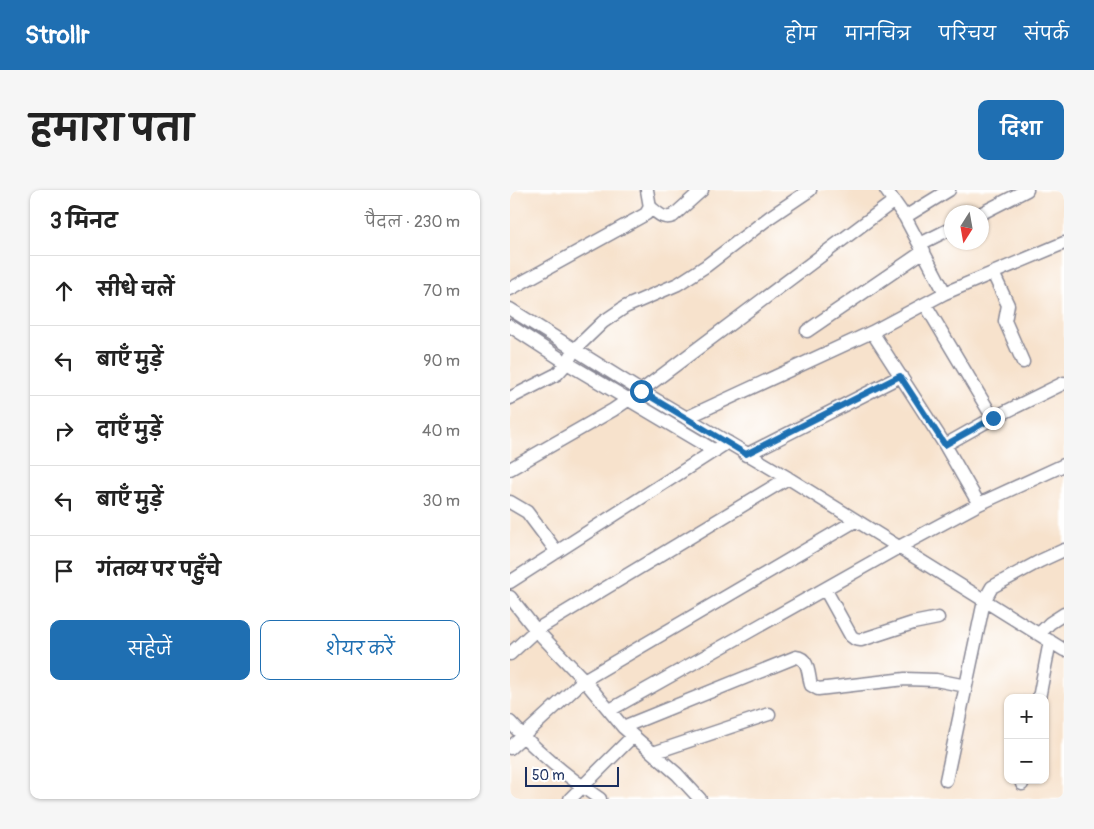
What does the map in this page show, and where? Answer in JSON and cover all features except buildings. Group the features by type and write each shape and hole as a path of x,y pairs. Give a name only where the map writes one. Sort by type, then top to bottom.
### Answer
{"street":[{"path":"510,289 646,214 650,207 647,190"},
{"path":"650,207 661,216 667,218 673,216 702,190"},
{"path":"510,398 557,374 574,350 603,322 625,307 678,284 706,266 770,217 810,190"},
{"path":"886,190 905,217 944,293"},
{"path":"905,217 949,190"},
{"path":"989,209 1027,190"},
{"path":"510,469 605,415 641,391 894,201"},
{"path":"807,331 944,233"},
{"path":"686,418 872,332 944,293 1064,243"},
{"path":"993,273 1008,305 1005,320 1023,362"},
{"path":"925,304 993,418"},
{"path":"510,310 641,391 788,478 898,547 988,594 1044,629 1050,641 1064,650"},
{"path":"510,326 628,400 715,451"},
{"path":"872,332 945,445 979,504"},
{"path":"746,454 900,376"},
{"path":"945,445 993,418 1064,383"},
{"path":"510,582 728,442"},
{"path":"610,710 898,547 979,504 1064,465"},
{"path":"510,654 536,630 788,478"},
{"path":"510,502 527,512 557,552"},
{"path":"510,748 584,680 855,521"},
{"path":"946,780 988,594 1040,560 1064,550"},
{"path":"825,588 851,636 855,639 861,640 913,623 938,618"},
{"path":"510,597 536,630 584,680 623,727 654,753 700,799"},
{"path":"1044,629 1064,614"},
{"path":"1040,694 1050,641"},
{"path":"623,727 796,657 802,658 805,661 811,685 818,690 905,679 936,680 966,686"},
{"path":"654,753 769,714"},
{"path":"510,722 523,737 582,787 600,799"},
{"path":"570,799 633,736"}],"route":[{"path":"641,391 746,454 900,376 945,445 993,418"}]}
